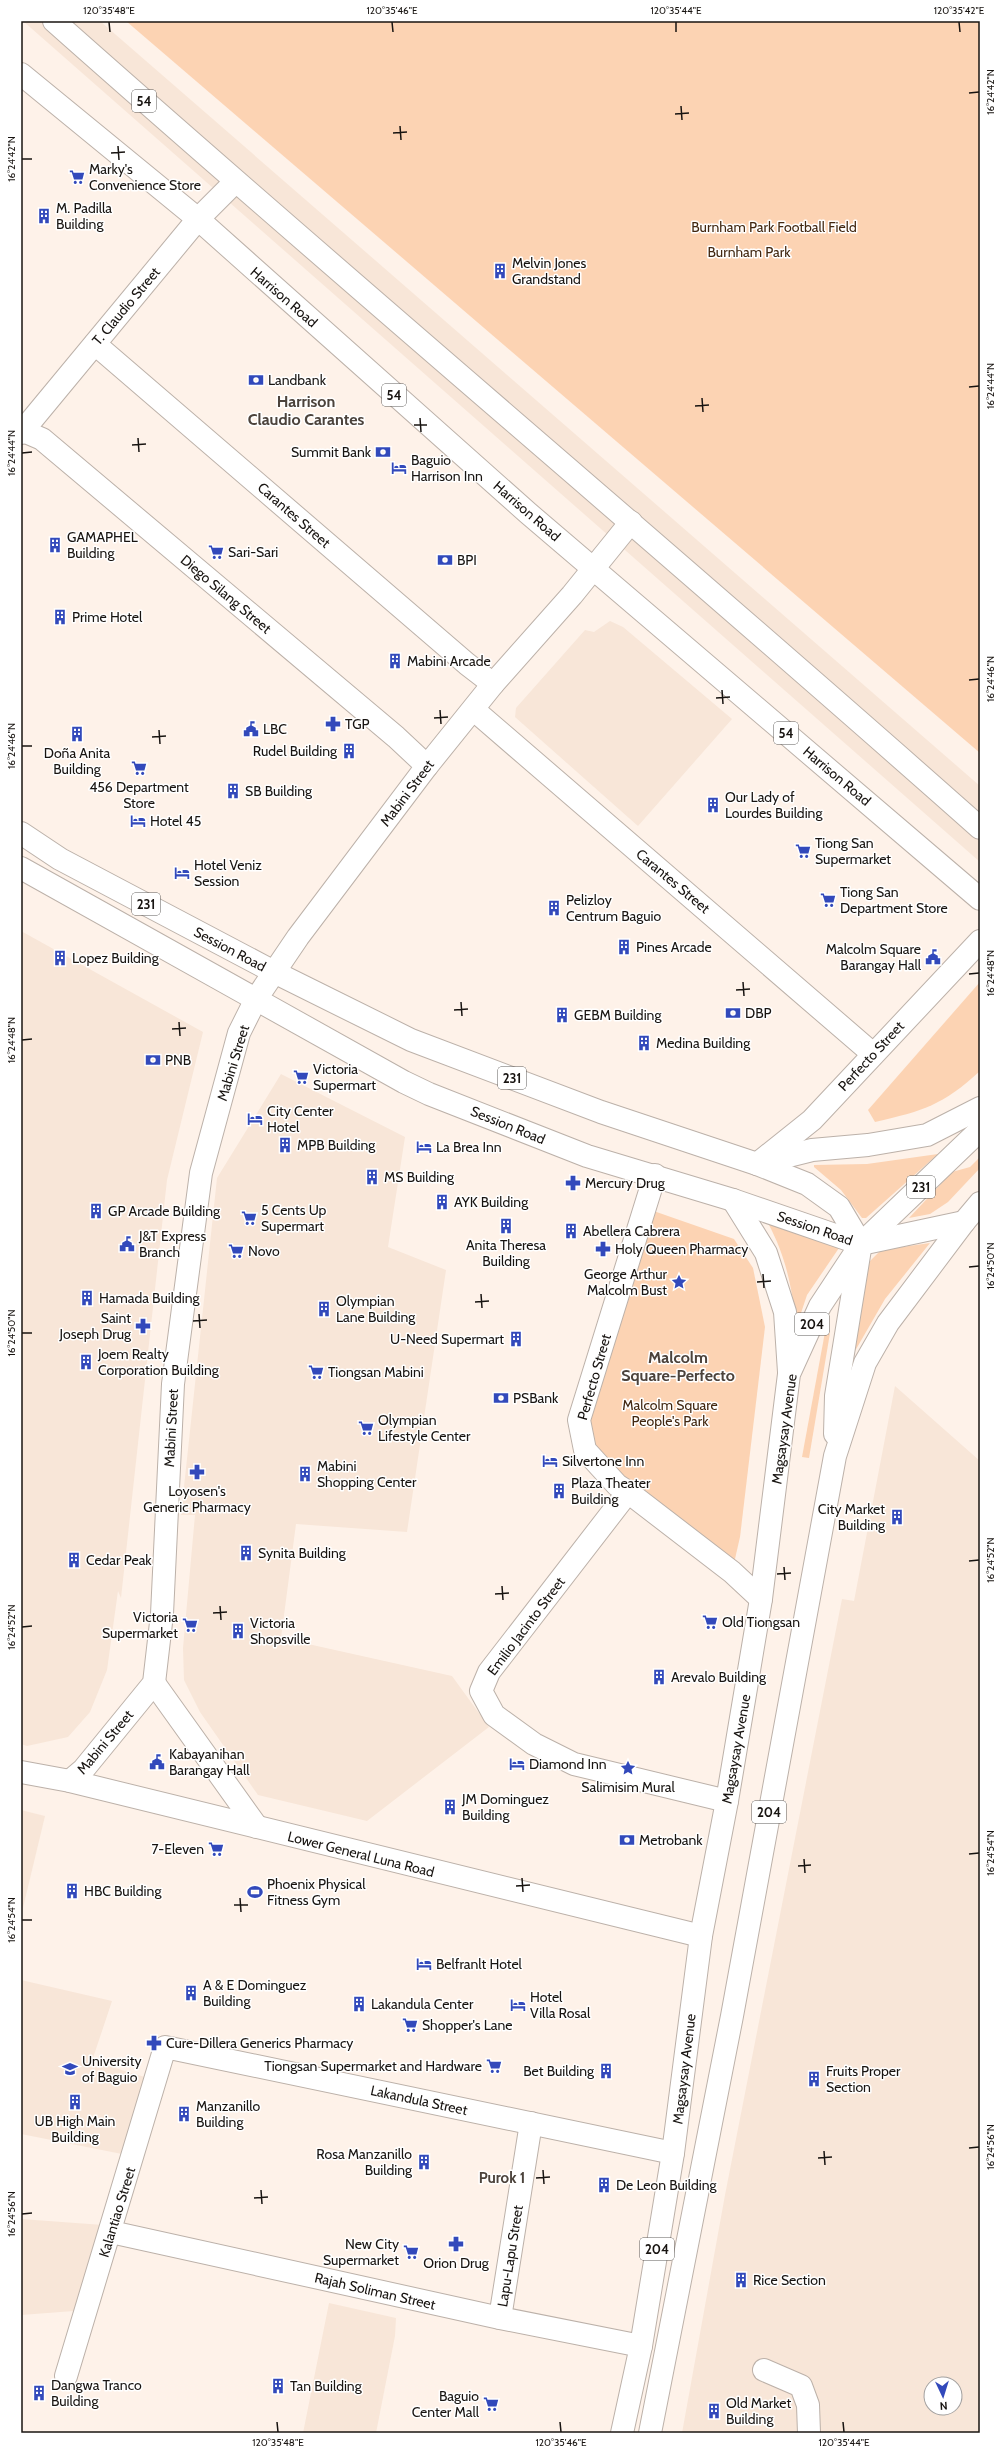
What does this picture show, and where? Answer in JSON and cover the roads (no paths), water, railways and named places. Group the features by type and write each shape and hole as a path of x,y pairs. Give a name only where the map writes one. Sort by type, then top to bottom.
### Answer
{"main road":[{"name":"54","path":"54,21 235,182 631,522 980,828"},
{"name":"Harrison Road","path":"21,74 198,219 510,498 980,899"},
{"name":"T. Claudio Street","path":"22,431 198,219 235,182"},
{"name":"Carantes Street","path":"95,344 467,664 493,684"},
{"name":"Diego Silang Street","path":"22,431 48,444 396,737 427,766"},
{"name":"Mabini Street","path":"70,1781 83,1770 154,1683 162,1614 172,1389 201,1173 239,1033 256,999 274,972 427,766 474,710 493,684 572,595 592,568 631,522"},
{"name":"Carantes Street","path":"474,710 873,1054"},
{"name":"Session Road","path":"21,833 60,859 274,972 411,1040 608,1115 757,1164 807,1184 839,1206 861,1244"},
{"name":"Session Road","path":"21,868 404,1082 429,1094 587,1156 655,1175 733,1200 861,1244"},
{"name":"Perfecto Street","path":"757,1164 812,1120 980,941"},
{"path":"757,1164 812,1150 868,1145 927,1135 980,1108"},
{"name":"Magsaysay Avenue","path":"622,2433 640,2346 673,2153 701,1936 727,1801 761,1599 789,1374 820,1306 861,1244 980,1130"},
{"name":"Perfecto Street","path":"655,1175 579,1420 584,1450 617,1485 732,1572 761,1599"},
{"path":"733,1200 766,1253 771,1268 785,1312 789,1374"},
{"path":"835,1456 836,1396 861,1244 964,1222 980,1203"},
{"name":"204","path":"650,2433 732,2016 815,1555 835,1456 865,1363 888,1323 964,1222"},
{"name":"Emilio Jacinto Street","path":"628,1492 489,1672 480,1691 494,1715 534,1744 574,1764 727,1801"},
{"path":"154,1683 257,1827"},
{"name":"Lower General Luna Road","path":"21,1772 70,1781 257,1827 302,1840 701,1936"},
{"name":"Lakandula Street","path":"165,2047 673,2153"},
{"name":"Kalantiao Street","path":"66,2376 111,2232 165,2047"},
{"name":"Lapu-Lapu Street","path":"500,2318 531,2123"},
{"name":"Rajah Soliman Street","path":"111,2232 500,2318 640,2346"},
{"path":"764,2370 801,2386 808,2405 809,2433"}],"place":[{"name":"Marky's Convenience Store","path":"77,177"},
{"name":"M. Padilla Building","path":"44,216"},
{"name":"Melvin Jones Grandstand","path":"500,271"},
{"name":"Landbank","path":"256,380"},
{"name":"Summit Bank","path":"383,452"},
{"name":"Baguio Harrison Inn","path":"399,468"},
{"name":"GAMAPHEL Building","path":"55,545"},
{"name":"Sari-Sari","path":"216,552"},
{"name":"BPI","path":"445,560"},
{"name":"Prime Hotel","path":"60,617"},
{"name":"Mabini Arcade","path":"395,661"},
{"name":"TGP","path":"333,724"},
{"name":"LBC","path":"251,729"},
{"name":"Doña Anita Building","path":"77,734"},
{"name":"Rudel Building","path":"349,751"},
{"name":"456 Department Store","path":"139,768"},
{"name":"SB Building","path":"233,791"},
{"name":"Our Lady of Lourdes Building","path":"713,805"},
{"name":"Hotel 45","path":"138,821"},
{"name":"Tiong San Supermarket","path":"803,851"},
{"name":"Hotel Veniz Session","path":"182,873"},
{"name":"Tiong San Department Store","path":"828,900"},
{"name":"Pelizloy Centrum Baguio","path":"554,908"},
{"name":"Pines Arcade","path":"624,947"},
{"name":"Malcolm Square Barangay Hall","path":"933,957"},
{"name":"Lopez Building","path":"60,958"},
{"name":"DBP","path":"733,1013"},
{"name":"GEBM Building","path":"562,1015"},
{"name":"Medina Building","path":"644,1043"},
{"name":"PNB","path":"153,1060"},
{"name":"Victoria Supermart","path":"301,1077"},
{"name":"City Center Hotel","path":"255,1119"},
{"name":"MPB Building","path":"285,1145"},
{"name":"La Brea Inn","path":"424,1147"},
{"name":"MS Building","path":"372,1177"},
{"name":"Mercury Drug","path":"573,1183"},
{"name":"AYK Building","path":"442,1202"},
{"name":"GP Arcade Building","path":"96,1211"},
{"name":"5 Cents Up Supermart","path":"249,1218"},
{"name":"Anita Theresa Building","path":"506,1226"},
{"name":"Abellera Cabrera","path":"571,1231"},
{"name":"J&T Express Branch","path":"127,1244"},
{"name":"Holy Queen Pharmacy","path":"603,1249"},
{"name":"Novo","path":"236,1251"},
{"name":"George Arthur Malcolm Bust","path":"679,1282"},
{"name":"Hamada Building","path":"87,1298"},
{"name":"Olympian Lane Building","path":"324,1309"},
{"name":"Saint Joseph Drug","path":"143,1326"},
{"name":"U-Need Supermart","path":"516,1339"},
{"name":"Joem Realty Corporation Building","path":"86,1362"},
{"name":"Tiongsan Mabini","path":"316,1372"},
{"name":"PSBank","path":"501,1398"},
{"name":"Olympian Lifestyle Center","path":"366,1428"},
{"name":"Silvertone Inn","path":"550,1461"},
{"name":"Loyosen's Generic Pharmacy","path":"197,1472"},
{"name":"Mabini Shopping Center","path":"305,1474"},
{"name":"Plaza Theater Building","path":"559,1491"},
{"name":"City Market Building","path":"897,1517"},
{"name":"Synita Building","path":"246,1553"},
{"name":"Cedar Peak","path":"74,1560"},
{"name":"Old Tiongsan","path":"710,1622"},
{"name":"Victoria Supermarket","path":"190,1625"},
{"name":"Victoria Shopsville","path":"238,1631"},
{"name":"Arevalo Building","path":"659,1677"},
{"name":"Kabayanihan Barangay Hall","path":"157,1762"},
{"name":"Diamond Inn","path":"517,1764"},
{"name":"Salimisim Mural","path":"628,1768"},
{"name":"JM Dominguez Building","path":"450,1807"},
{"name":"Metrobank","path":"627,1840"},
{"name":"7-Eleven","path":"216,1849"},
{"name":"HBC Building","path":"72,1891"},
{"name":"Phoenix Physical Fitness Gym","path":"255,1892"},
{"name":"Belfranlt Hotel","path":"424,1964"},
{"name":"A & E Dominguez Building","path":"191,1993"},
{"name":"Lakandula Center","path":"359,2004"},
{"name":"Hotel Villa Rosal","path":"518,2005"},
{"name":"Shopper's Lane","path":"410,2025"},
{"name":"Cure-Dillera Generics Pharmacy","path":"154,2043"},
{"name":"Tiongsan Supermarket and Hardware","path":"494,2066"},
{"name":"University of Baguio","path":"70,2069"},
{"name":"Bet Building","path":"606,2071"},
{"name":"Fruits Proper Section","path":"814,2079"},
{"name":"UB High Main Building","path":"75,2102"},
{"name":"Manzanillo Building","path":"184,2114"},
{"name":"Rosa Manzanillo Building","path":"424,2162"},
{"name":"De Leon Building","path":"604,2185"},
{"name":"Orion Drug","path":"456,2244"},
{"name":"New City Supermarket","path":"411,2252"},
{"name":"Rice Section","path":"741,2280"},
{"name":"Tan Building","path":"278,2386"},
{"name":"Dangwa Tranco Building","path":"39,2393"},
{"name":"Baguio Center Mall","path":"491,2404"},
{"name":"Old Market Building","path":"714,2411"}],"district":[{"name":"Harrison Claudio Carantes","path":"306,410"},
{"name":"Malcolm Square-Perfecto","path":"678,1366"},
{"name":"Purok 1","path":"502,2178"}],"park label":[{"name":"Burnham Park Football Field","path":"774,227"},
{"name":"Burnham Park","path":"749,252"},
{"name":"Malcolm Square People's Park","path":"670,1414"}]}
